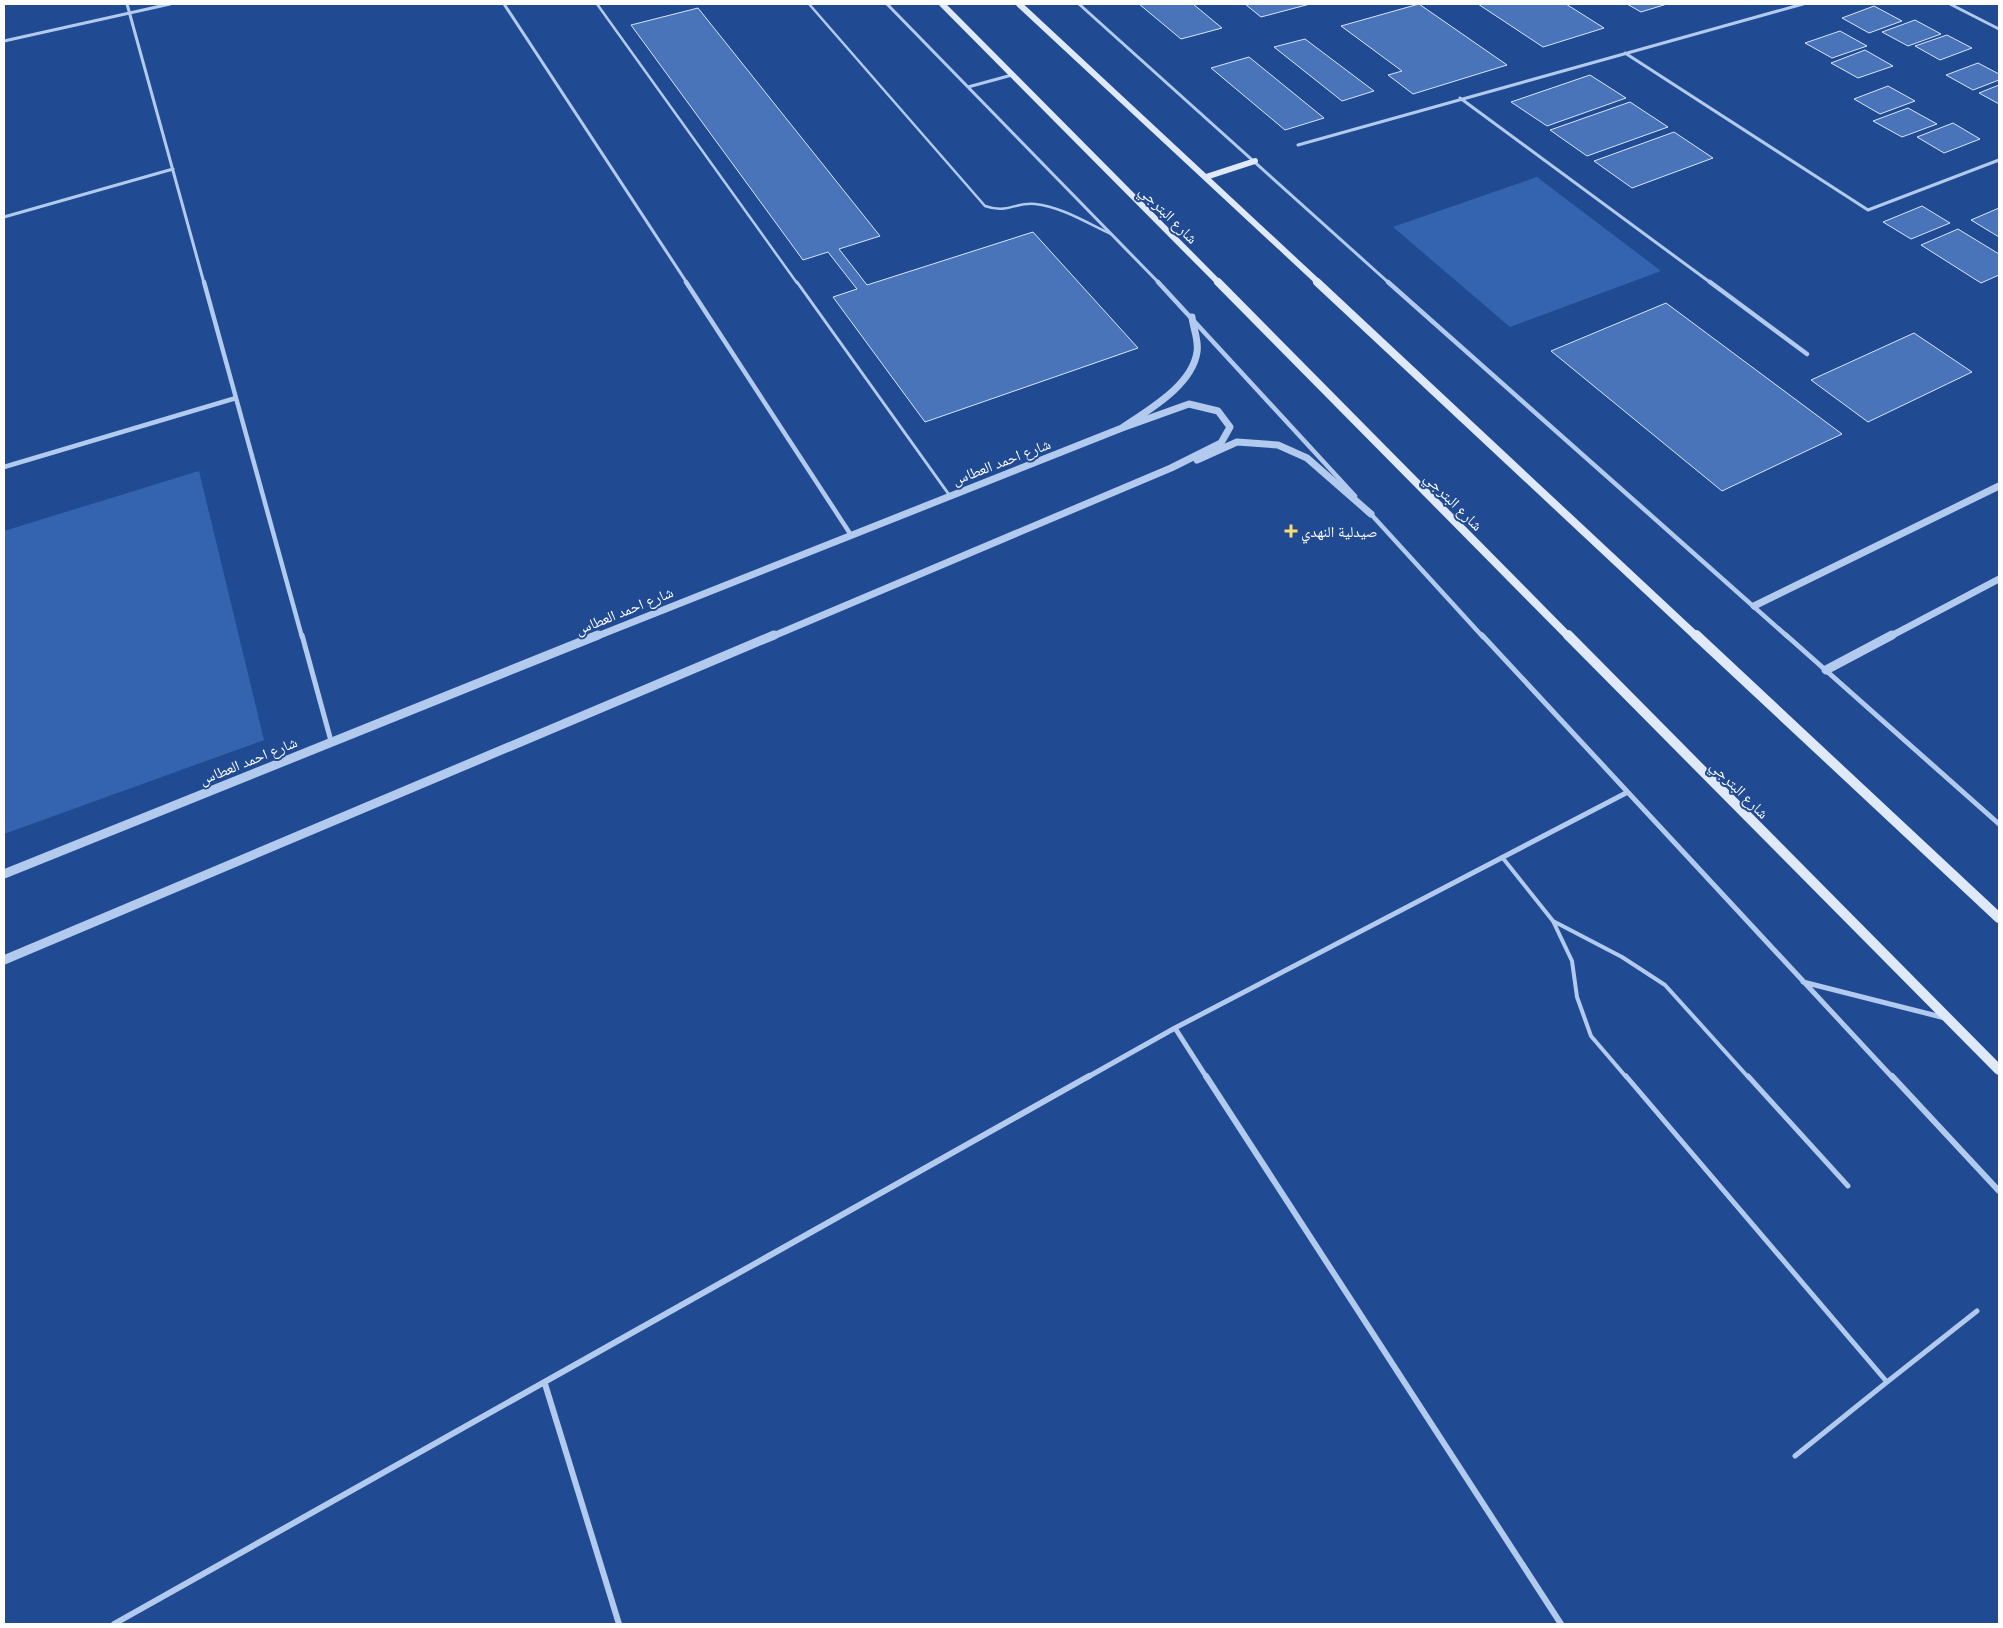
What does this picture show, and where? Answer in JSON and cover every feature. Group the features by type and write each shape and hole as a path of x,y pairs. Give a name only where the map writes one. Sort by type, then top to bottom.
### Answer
{"main road":[{"name":"شارع البترجي","path":"942,4 1999,1070"},
{"path":"1019,4 1999,918"},
{"path":"1206,178 1255,161"}],"street":[{"path":"127,4 331,742"},
{"path":"4,41 170,4"},
{"path":"504,4 851,534"},
{"path":"887,4 1192,317 1626,793 1999,1191"},
{"path":"1079,4 1255,161 1346,246 1999,824"},
{"path":"1298,145 1460,98 1803,4"},
{"path":"1950,4 1999,29"},
{"path":"1625,53 1868,210 1999,160"},
{"path":"968,87 1012,75"},
{"path":"1460,98 1807,354"},
{"path":"4,217 173,169"},
{"name":"شارع احمد العطاس","path":"4,874 851,534 1122,428 1157,403 1189,373 1197,353 1192,317"},
{"path":"4,468 236,398"},
{"path":"4,960 1171,468 1221,443 1230,427 1218,411 1189,404 1122,428"},
{"path":"1171,468 1210,456 1237,442 1278,445 1306,458 1371,514"},
{"path":"1754,606 1999,486"},
{"path":"1826,670 1999,579"},
{"path":"114,1624 545,1384 1175,1028 1626,793"},
{"path":"1802,982 1948,1018"},
{"path":"1175,1028 1560,1624"},
{"path":"545,1384 619,1624"}],"lane":[{"path":"597,4 950,496"},
{"path":"809,4 986,206 1003,212 1022,205 1042,205 1070,215 1111,234"},
{"path":"1502,857 1553,921 1572,961 1577,997 1591,1036 1887,1382"},
{"path":"1553,921 1622,956 1665,985 1848,1186"},
{"path":"1795,1456 1976,1311"}],"shaded area":[{"path":"1537,177 1661,271 1510,327 1393,227"},
{"path":"199,471 264,740 4,834 4,531"}],"building":[{"path":"1139,4 1193,4 1222,28 1181,39"},
{"path":"1245,4 1310,4 1261,17"},
{"path":"1419,4 1507,65 1413,94 1388,75 1402,71 1341,26"},
{"path":"1478,4 1566,4 1604,28 1543,47"},
{"path":"1627,4 1667,4 1641,12"},
{"path":"1874,6 1902,21 1869,33 1842,18"},
{"path":"698,8 880,236 839,249 867,285 1033,232 1138,348 925,422 833,297 857,289 828,252 803,260 631,25"},
{"path":"1915,20 1941,34 1908,46 1882,32"},
{"path":"1840,31 1867,46 1832,58 1805,43"},
{"path":"1947,35 1972,48 1940,60 1915,46"},
{"path":"1305,39 1374,91 1342,101 1274,47"},
{"path":"1865,50 1893,66 1858,78 1831,63"},
{"path":"1249,57 1324,118 1285,130 1211,68"},
{"path":"1978,63 1999,74 1999,80 1973,90 1946,75"},
{"path":"1590,75 1626,98 1547,126 1511,102"},
{"path":"1999,85 1999,104 1979,93"},
{"path":"1888,86 1915,101 1880,114 1854,99"},
{"path":"1630,102 1668,127 1587,156 1550,130"},
{"path":"1908,108 1937,124 1902,137 1873,121"},
{"path":"1953,123 1980,139 1944,153 1917,137"},
{"path":"1674,132 1713,158 1632,188 1594,161"},
{"path":"1922,206 1950,223 1911,239 1883,222"},
{"path":"1999,208 1999,237 1971,220"},
{"path":"1958,229 1999,254 1999,275 1981,283 1921,245"},
{"path":"1666,303 1842,434 1722,491 1551,351"},
{"path":"1914,333 1972,372 1868,422 1811,380"}],"place":[{"name":"صيدلية النهدي","path":"1291,531"}]}
